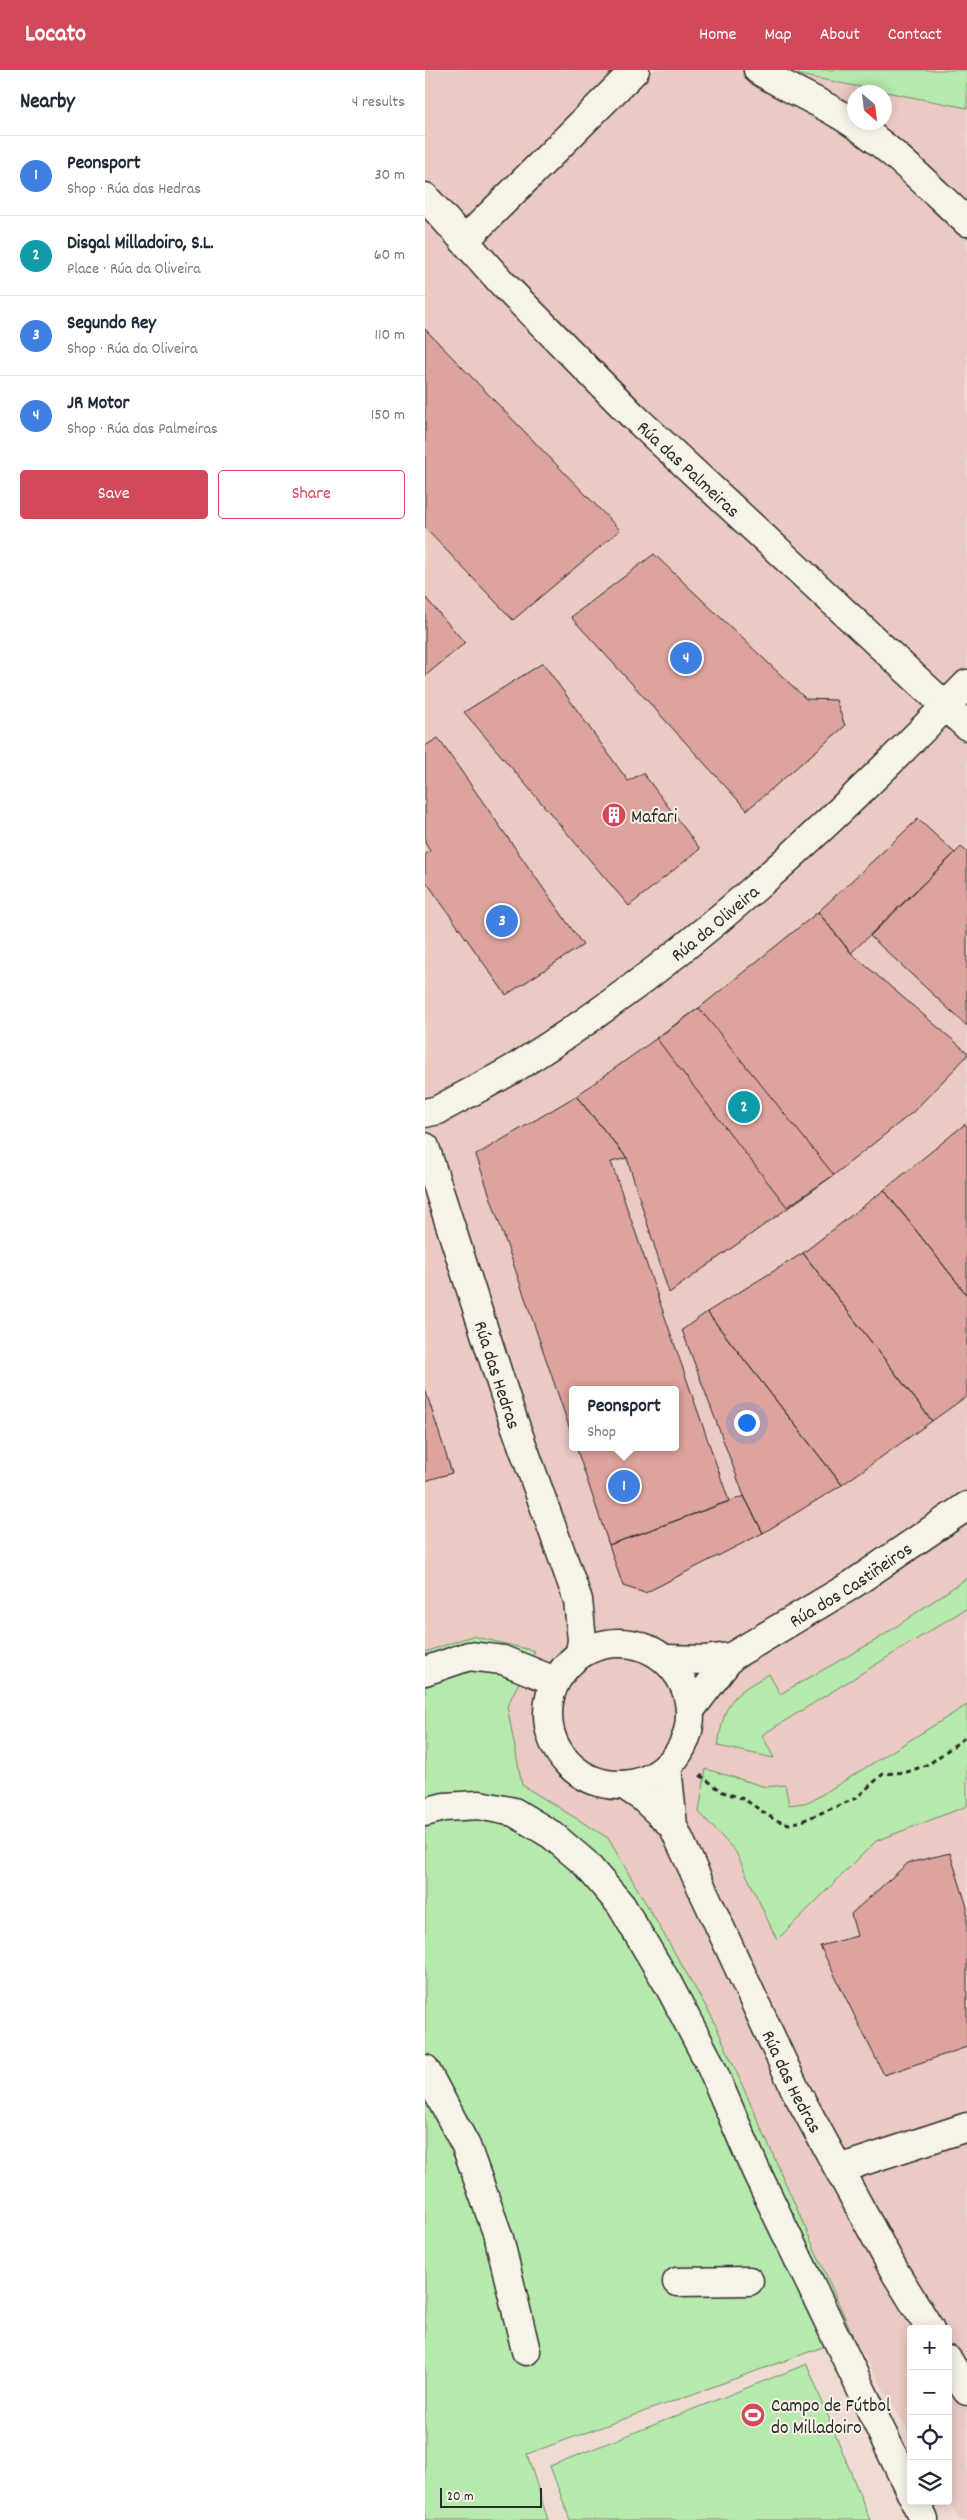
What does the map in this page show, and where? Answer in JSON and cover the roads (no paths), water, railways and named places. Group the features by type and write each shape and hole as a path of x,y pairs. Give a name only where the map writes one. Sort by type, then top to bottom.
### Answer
{"street":[{"path":"464,241 635,70"},
{"path":"758,70 785,87 844,117 873,138 967,222"},
{"name":"Rúa das Palmeiras","path":"425,197 522,304 632,415 967,726"},
{"name":"Rúa da Oliveira","path":"425,1113 438,1110 517,1066 643,979 705,930 881,772 967,684"},
{"name":"Rúa das Hedras","path":"425,1147 510,1412 578,1600 582,1631 580,1653"},
{"name":"Rúa dos Castiñeiros","path":"691,1709 731,1657 851,1586 967,1506"},
{"name":"Rúa das Hedras","path":"578,1600 595,1621 631,1644"},
{"name":"Rúa das Hedras","path":"612,1642 631,1644 650,1650 665,1659 678,1673 687,1690 691,1709 689,1727 683,1746 671,1762 649,1778 624,1785 606,1784 585,1777 567,1764 554,1746 548,1724 548,1702 555,1681 566,1665 580,1653 612,1642"},
{"path":"425,1671 469,1656 503,1660 555,1681"},
{"name":"Rúa dos Castiñeiros","path":"665,1659 705,1660 731,1657"},
{"name":"Rúa das Hedras","path":"671,1762 673,1826"},
{"name":"Rúa das Hedras","path":"624,1785 642,1797 673,1826 796,2091 928,2325"},
{"path":"425,1812 444,1807 479,1805 514,1812 552,1835 578,1858 621,1905 667,1984 709,2062 756,2172 907,2485"},
{"path":"425,2069 466,2146 499,2238 526,2351"},
{"path":"839,2169 967,2127"},
{"path":"677,2282 749,2281"},
{"path":"952,2367 967,2391"},
{"path":"917,2505 924,2520"}],"place":[{"name":"JR Motor","path":"686,658"},
{"name":"Mafari","path":"614,815"},
{"name":"Segundo Rey","path":"502,921"},
{"name":"Disgal Milladoiro, S.L.","path":"744,1107"},
{"name":"Peonsport","path":"624,1486"},
{"name":"Campo de Fútbol do Milladoiro","path":"753,2415"}]}
